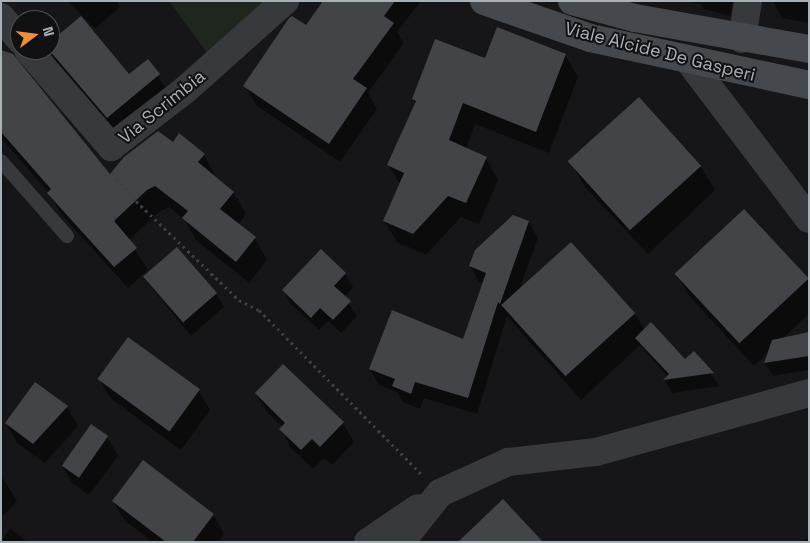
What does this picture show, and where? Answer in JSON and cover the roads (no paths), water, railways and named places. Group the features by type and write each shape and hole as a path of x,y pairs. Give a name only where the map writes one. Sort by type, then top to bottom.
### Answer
{"main road":[{"name":"Viale Alcide De Gasperi","path":"484,1 590,38 689,61 809,85"},
{"name":"Viale Alcide De Gasperi","path":"572,1 635,18 742,39 809,49"}],"street":[{"name":"Via Scrimbia","path":"37,60 111,147 185,90 285,1"},
{"path":"742,39 748,1"},
{"path":"689,61 809,219"},
{"path":"368,542 440,494 508,462 596,452 809,393"},
{"path":"401,542 440,494"}],"lane":[{"path":"1,161 67,236"}]}
